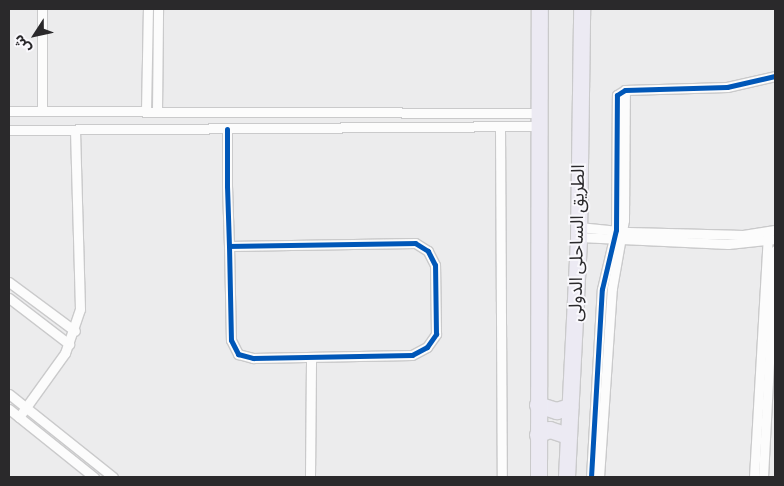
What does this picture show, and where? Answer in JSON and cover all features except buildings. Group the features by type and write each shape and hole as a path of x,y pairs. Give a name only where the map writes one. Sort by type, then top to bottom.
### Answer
{"highway":[{"path":"539,477 540,9"},
{"name":"الطريق الساحلى الدولى","path":"567,477 579,232 582,9"},
{"path":"538,405 557,411 570,407"},
{"path":"538,436 550,430 568,436"}],"street":[{"path":"42,9 42,110"},
{"path":"146,112 148,9"},
{"path":"157,111 158,9"},
{"path":"599,477 612,288 619,236 616,98 624,90 727,88 775,76"},
{"path":"9,111 157,111 541,119"},
{"path":"9,130 500,127 541,119"},
{"path":"500,127 502,477"},
{"path":"227,129 229,246 233,348 245,357 412,355 427,347 436,334 435,265 428,251 415,243 229,246"},
{"path":"19,417 69,344 75,331 81,285 75,130"},
{"path":"579,232 619,236 771,235 754,477"},
{"path":"591,477 602,289 619,236"},
{"path":"763,477 775,250"},
{"path":"9,282 75,331"},
{"path":"9,298 69,344"},
{"path":"310,477 311,357"},
{"path":"9,394 112,477"},
{"path":"9,409 94,477"}],"cycle path":[{"path":"591,477 602,289 616,230 617,95 625,90 727,87 775,76"},
{"path":"227,129 227,186 231,340 238,354 253,358 412,355 427,347 436,334 435,265 428,251 415,243 229,246"}]}
